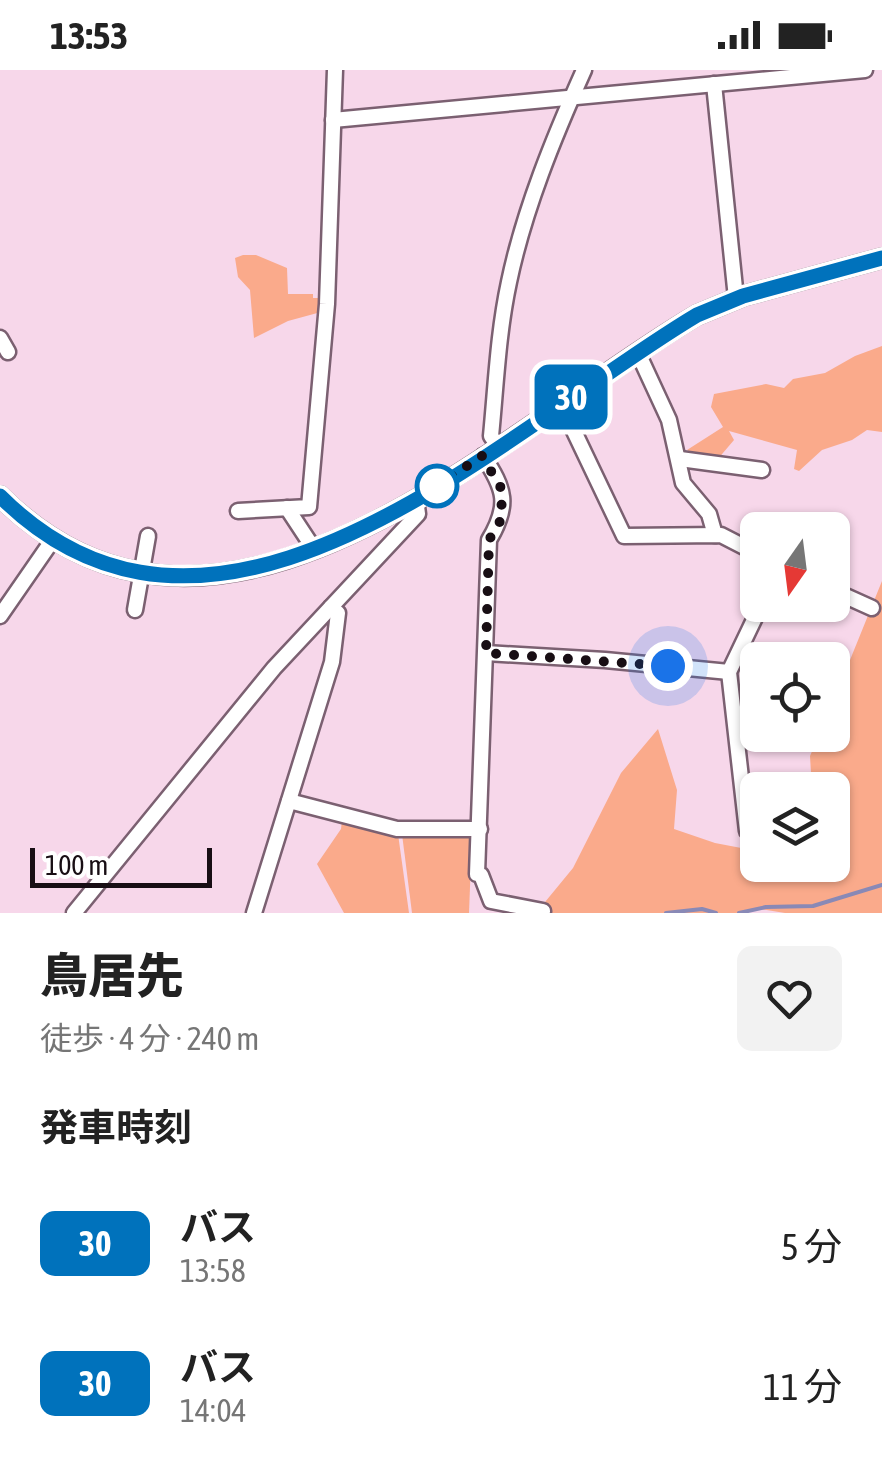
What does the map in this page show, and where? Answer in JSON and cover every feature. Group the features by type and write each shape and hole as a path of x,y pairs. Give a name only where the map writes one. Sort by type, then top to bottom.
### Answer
{"main road":[{"path":"0,496 54,538 89,555 142,571 184,576 264,567 314,550 416,500 697,315 736,298 882,258"}],"street":[{"path":"238,511 308,507 326,304 335,70"},
{"path":"542,911 488,898 481,875 476,874 489,540 502,518 501,488 490,451 508,283 528,212 584,70"},
{"path":"333,120 865,70"},
{"path":"714,84 736,298"},
{"path":"638,353 670,420 683,484 710,514 715,535"},
{"path":"561,404 624,536 715,535 740,546"},
{"path":"680,460 762,470"},
{"path":"74,913 274,668 418,514 416,500"},
{"path":"287,508 314,550"},
{"path":"135,610 148,536"},
{"path":"0,616 54,538"},
{"path":"850,598 872,608"},
{"path":"254,913 334,656 338,613 331,607"},
{"path":"741,772 730,672 753,622"},
{"path":"486,653 730,672"},
{"path":"289,801 397,828 480,829"}],"shaded area":[{"path":"256,255 287,268 288,294 322,298 321,312 288,321 254,338 250,290 238,277 235,258"},
{"path":"882,346 882,432 867,430 852,440 822,450 799,471 794,469 797,450 729,431 734,440 717,460 697,458 687,450 723,427 711,407 714,394 766,384 784,388 793,379 825,373"},
{"path":"882,581 882,913 785,913 760,909 741,913 536,913 573,868 621,773 658,729 677,790 674,829 740,848 740,882 850,882 850,772 811,772 810,756 812,752 850,752 850,660"},
{"path":"342,820 398,834 409,913 344,913 317,864 341,829"},
{"path":"402,834 472,835 469,913 412,913"}],"waterway":[{"path":"739,913 766,907 813,906 882,885"},
{"path":"666,913 702,909 716,913"}],"bus line":[{"name":"30","path":"0,496 54,538 126,568 204,576 264,567 346,536 406,505 697,315 743,296 882,258"}],"route":[{"path":"437,486 482,456 501,488 502,518 489,540 486,653 668,666"}]}
